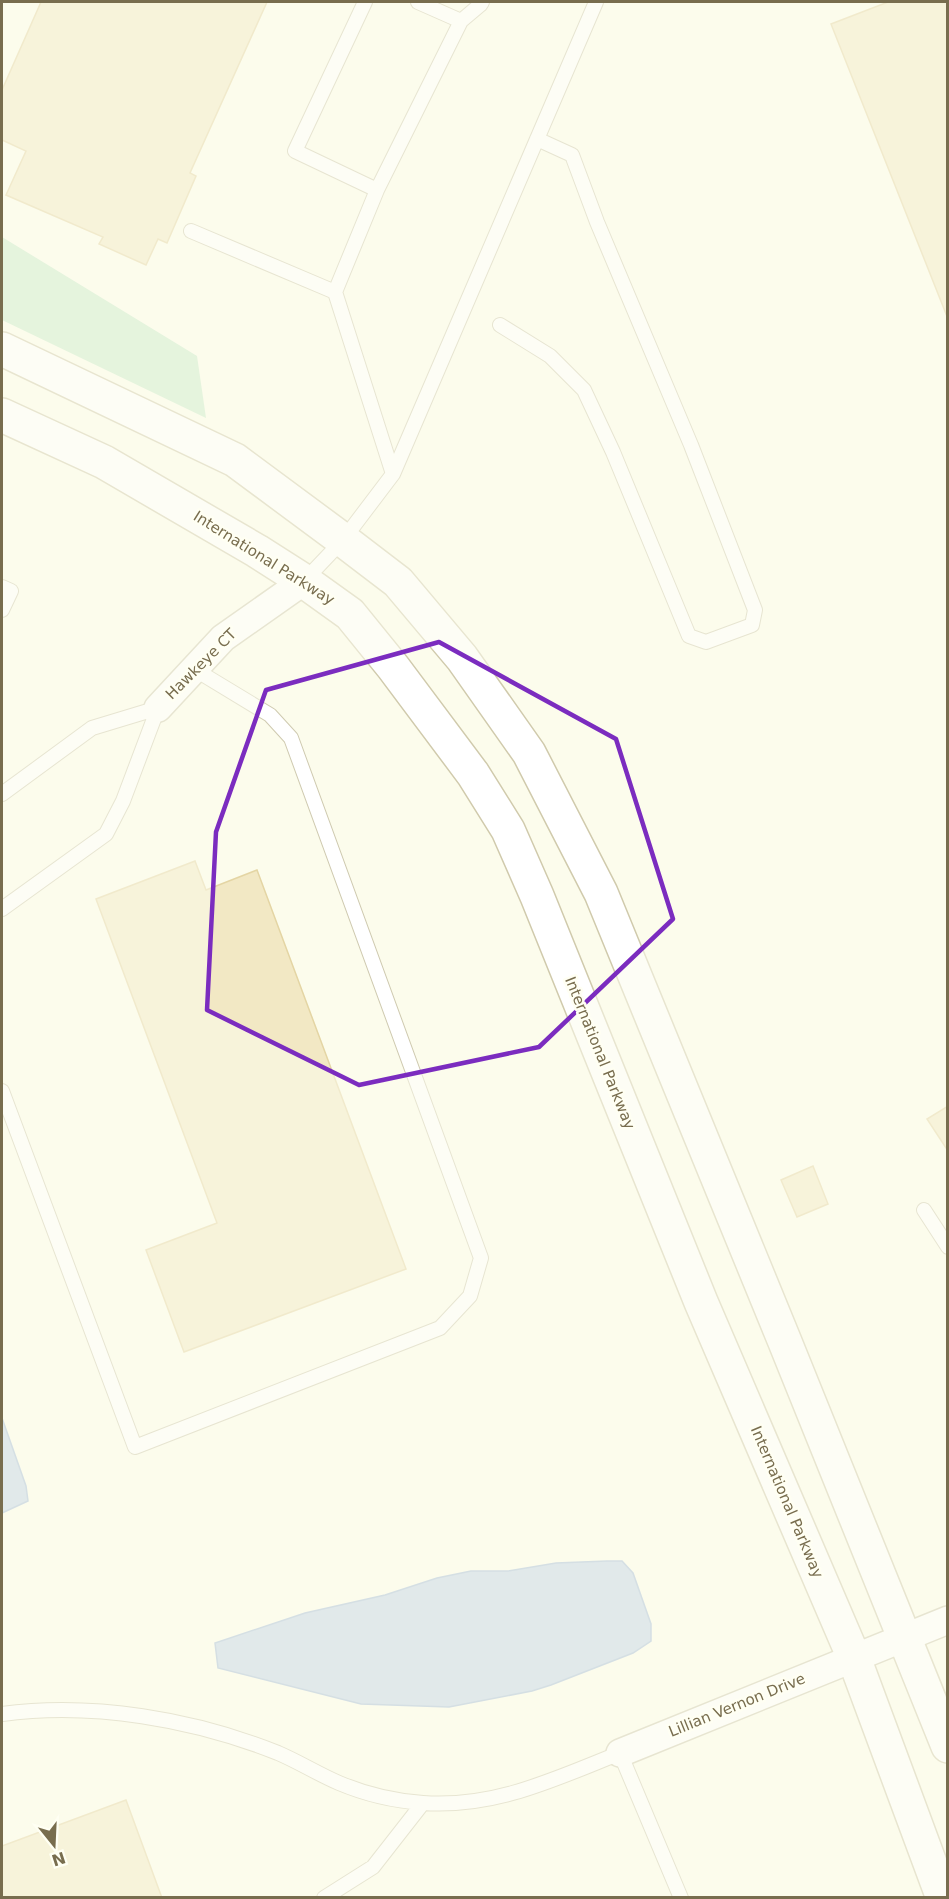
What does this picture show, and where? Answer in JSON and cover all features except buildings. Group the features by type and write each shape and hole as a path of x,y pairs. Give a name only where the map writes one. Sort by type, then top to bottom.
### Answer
{"main road":[{"path":"2,349 235,460 398,582 462,658 529,753 601,893 948,1746"},
{"name":"International Parkway","path":"2,415 104,462 257,550 304,580 350,614 473,774 508,831 542,907 701,1302 854,1658 943,1898"}],"street":[{"name":"Hawkeye CT","path":"158,708 223,638 304,580"},
{"name":"Lillian Vernon Drive","path":"620,1753 948,1620"}],"lane":[{"path":"365,2 295,152 377,190"},
{"path":"418,2 461,21"},
{"path":"393,474 335,292 377,190 461,21 482,2"},
{"path":"304,580 343,540 393,474 596,2"},
{"path":"500,325 550,356 584,390 613,452 689,636 706,642 752,625 755,610 691,445 597,222 572,155 537,139"},
{"path":"191,231 335,292"},
{"path":"2,587 11,591 2,610"},
{"path":"2,1091 135,1447 440,1328 470,1296 481,1258 291,738 270,715 194,669"},
{"path":"2,794 92,728 158,708"},
{"path":"2,909 106,834 123,801 158,708"},
{"path":"924,1210 948,1247"},
{"path":"2,1714 21,1711 96,1711 146,1716 197,1727 279,1753 339,1783 372,1794 423,1803 465,1803 499,1798 532,1789 620,1753 681,1898"},
{"path":"324,1898 373,1867 423,1803"}],"highlighted area":[{"path":"439,642 616,739 673,919 539,1047 359,1085 207,1010 216,832 266,690"}],"green space":[{"path":"2,237 197,356 206,418 2,320"}],"water":[{"path":"2,1418 26,1486 28,1501 2,1513"},
{"path":"622,1561 633,1573 651,1624 651,1641 633,1653 532,1691 449,1707 361,1704 218,1668 215,1643 305,1613 385,1595 437,1578 471,1571 508,1571 556,1563"}]}
